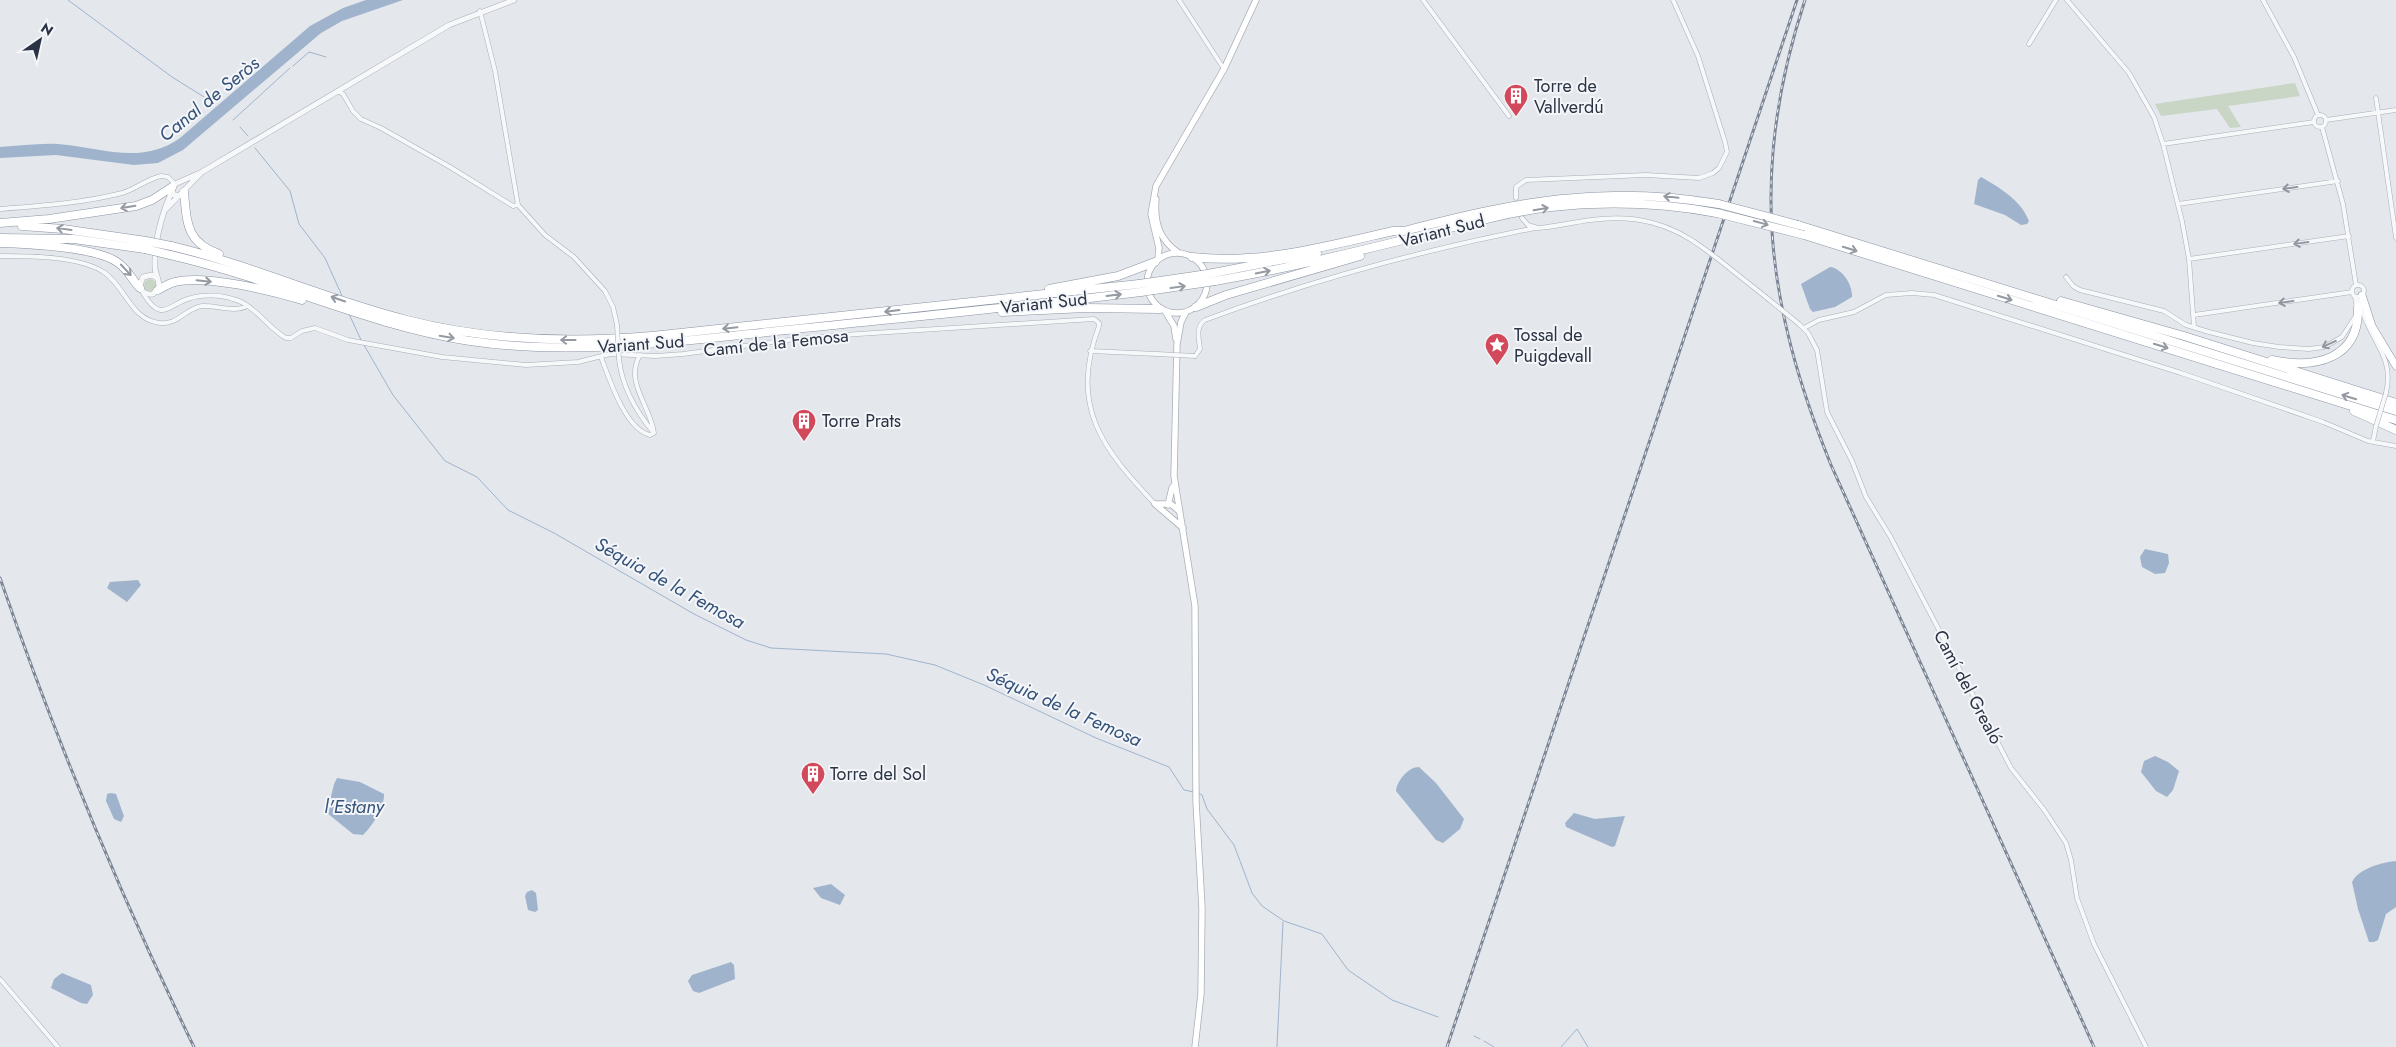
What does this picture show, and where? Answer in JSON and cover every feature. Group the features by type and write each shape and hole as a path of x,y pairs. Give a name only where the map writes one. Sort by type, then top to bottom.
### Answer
{"highway":[{"path":"0,225 136,206 152,200 174,186"},
{"path":"183,193 186,224 199,242 214,252 274,277"},
{"path":"1192,257 1219,258 1280,254 1333,245 1393,231 1404,231 1514,204 1576,196 1646,196 1719,204 1798,225 2396,411"},
{"name":"Variant Sud","path":"322,305 367,319 418,331 513,346 588,348 674,342 884,320 1202,279 1319,260 1494,218 1550,208 1603,204 1662,205 1717,213 1804,235 2282,384"},
{"path":"1196,307 1226,295 1351,258 1484,223 1494,218"},
{"path":"0,225 51,227 224,260 405,320 459,331 516,338 567,340 644,336 924,308 928,304 1025,293 1096,281 1130,273 1157,261"},
{"name":"Variant Sud","path":"1214,277 1404,231"},
{"path":"0,238 66,239 146,245"},
{"path":"0,243 58,248 103,256 122,266 141,289"},
{"path":"171,250 322,305"},
{"path":"1923,264 1942,266 2396,403"},
{"path":"155,292 179,281 212,282 262,290 322,305"},
{"name":"Variant Sud","path":"924,308 1140,288"},
{"path":"2359,296 2372,326 2396,366"},
{"path":"2146,326 2161,328 2271,360 2306,363 2331,357 2346,346 2356,330 2358,307"},
{"path":"884,320 891,322 1058,309 1163,310"},
{"path":"2282,384 2396,420"},
{"path":"2282,384 2289,390 2352,410 2396,430"}],"main road":[{"path":"1157,261 1159,248 1152,222 1151,208 1154,194 1222,72 1256,0"},
{"path":"1159,184 1156,211 1160,235"},
{"path":"1151,208 1156,230 1166,243 1178,253 1192,257 1204,270 1208,283 1205,296 1196,307 1186,312 1173,314 1163,310"},
{"path":"1177,344 1174,326 1163,310 1149,296 1146,284 1148,272 1157,261 1166,255 1178,253"},
{"path":"1186,312 1181,322 1177,344 1175,484 1195,606 1196,798 1202,908 1201,994 1195,1047"},
{"path":"1168,504 1172,488 1175,484"},
{"path":"1156,504 1168,504 1179,509"},
{"path":"1156,504 1183,528"},
{"path":"1168,514 1179,509"}],"street":[{"path":"154,305 141,289 140,282 152,268 163,214 174,186 202,172 450,25 480,11 514,0"},
{"path":"1179,0 1222,72"},
{"path":"1423,0 1509,116"},
{"path":"1516,198 1516,187 1526,180 1646,175 1699,178 1713,173 1719,168 1727,152 1698,56 1673,0"},
{"path":"2029,44 2056,0"},
{"path":"2068,0 2135,82 2149,105 2163,144 2178,204 2188,259 2194,327"},
{"path":"2263,0 2296,62 2318,115"},
{"path":"480,11 495,70 518,205 545,235 574,257 601,286 613,307 617,325 619,359 623,381 630,398 654,433"},
{"path":"338,91 343,94 353,112 361,119 381,128 450,167 498,198 513,206 518,205"},
{"path":"2376,98 2396,238"},
{"path":"2326,120 2396,110"},
{"path":"2314,122 2318,115"},
{"path":"2318,115 2322,115 2326,120"},
{"path":"2326,120 2322,127 2338,181 2356,285"},
{"path":"2163,144 2314,122"},
{"path":"2314,122 2317,126 2322,127"},
{"path":"163,214 202,172"},
{"path":"0,209 68,202 117,194 134,189 161,176 168,178 174,186 174,195 183,193"},
{"path":"2178,204 2338,181"},
{"path":"174,186 184,186 183,193"},
{"path":"1522,218 1535,228"},
{"name":"Camí del Grealó","path":"1090,351 1195,356 1199,354 1200,349 1198,332 1200,324 1218,315 1306,285 1476,239 1598,219 1638,219 1678,231 1718,259 1804,328 1819,356 1824,401 1832,426 1852,462 1866,496 1890,536 2011,768 2046,811 2066,843 2071,860 2077,898 2094,944 2146,1047"},
{"path":"2188,259 2349,236"},
{"path":"154,305 155,292 159,284 156,255"},
{"path":"0,256 49,258 96,268 113,280 138,314 157,322 168,323 178,320 199,307 240,309 247,306"},
{"path":"146,275 152,275 157,278"},
{"path":"2066,278 2073,286 2080,290 2164,311 2186,325 2260,345 2317,348 2329,345 2342,336 2353,321 2362,287 2356,285"},
{"path":"2352,292 2352,288 2356,285"},
{"path":"141,289 147,294 155,292"},
{"path":"2194,315 2352,292 2359,296 2366,322 2387,364 2389,380 2373,441"},
{"path":"1804,328 1819,320 1854,312 1886,295 1907,293 1934,295 2143,361 2373,441 2396,446"},
{"name":"Camí de la Femosa","path":"154,305 168,310 188,298 202,296 233,298 247,306 286,338 291,338 302,331 315,328 348,340 442,357 526,365 578,362 610,354 683,354 796,339 1094,319 1099,323 1090,351 1087,369 1088,393 1094,421 1101,439 1124,470 1156,504"},
{"path":"640,355 635,364 635,380 643,406 653,423 654,433"},
{"path":"600,357 615,395 631,420 645,434 654,433"},
{"path":"0,980 58,1047"}],"green space":[{"path":"2295,83 2300,96 2228,106 2241,127 2230,128 2217,109 2161,116 2155,104"},
{"path":"152,279 155,280 155,290 148,291 145,290 144,283 145,280"}],"water":[{"path":"366,0 403,0 342,21 321,33 183,150 158,163 134,165 56,155 0,158 0,147 58,144 120,153 136,153 151,151 165,146 180,138 310,26 343,8"},
{"path":"1981,177 2002,190 2021,207 2029,221 2027,224 2021,225 2005,215 1974,204 1978,180"},
{"path":"1830,267 1839,270 1849,282 1852,297 1835,307 1813,312 1810,309 1801,284"},
{"path":"2145,549 2168,554 2169,563 2165,573 2155,574 2142,567 2140,557"},
{"path":"138,580 141,585 127,602 107,588 110,582"},
{"path":"2155,756 2168,762 2179,771 2173,790 2167,797 2156,791 2141,772 2144,761"},
{"path":"1419,767 1436,783 1464,819 1460,829 1443,843 1436,840 1396,791 1398,783 1404,775 1411,769"},
{"name":"l'Estany","path":"337,778 360,782 384,794 384,799 377,816 363,835 353,834 327,813"},
{"path":"107,794 116,794 124,816 121,822 114,819 106,801"},
{"path":"1574,813 1595,819 1625,816 1615,846 1612,847 1566,827 1565,823"},
{"path":"2396,861 2396,907 2386,914 2378,940 2369,942 2358,909 2352,882 2359,873 2365,870"},
{"path":"831,884 845,895 840,905 821,898 813,888"},
{"path":"532,890 536,893 538,910 535,912 528,910 525,896 527,892"},
{"path":"731,962 734,965 735,979 699,993 693,991 688,981 692,975"},
{"path":"62,973 91,985 93,995 87,1004 81,1003 51,988 54,979"}],"waterway":[{"name":"Séquia de la Femosa","path":"68,0 172,77 209,100"},
{"path":"293,66 309,52 326,57"},
{"path":"233,120 290,68"},
{"name":"Séquia de la Femosa","path":"240,127 248,136"},
{"name":"Séquia de la Femosa","path":"255,148 290,191 299,224 325,258 343,298"},
{"name":"Séquia de la Femosa","path":"349,314 362,342"},
{"name":"Séquia de la Femosa","path":"364,345 393,395 445,461 477,477 508,510 554,533 694,614 746,640 771,648 886,654 935,665 984,685 1096,738 1169,767 1184,790 1194,792"},
{"name":"Séquia de la Femosa","path":"1198,793 1202,795 1207,809 1234,845 1252,893 1262,906 1284,921 1322,934 1348,970 1392,1000 1438,1017"},
{"path":"1277,1047 1283,922"},
{"name":"Séquia de la Femosa","path":"1561,1047 1577,1029 1588,1047"},
{"name":"Séquia de la Femosa","path":"1474,1036 1480,1039"},
{"name":"Séquia de la Femosa","path":"1484,1041 1494,1047"}],"railway":[{"path":"1447,1047 1797,0"},
{"path":"1805,0 1787,62 1776,121 1771,179 1772,235 1779,291 1791,347 1809,405 1831,465 2094,1047"},
{"path":"0,578 43,697 90,815 140,932 194,1047"}],"place":[{"name":"Torre de Vallverdú","path":"1516,117"},
{"name":"Tossal de Puigdevall","path":"1497,366"},
{"name":"Torre Prats","path":"804,442"},
{"name":"Torre del Sol","path":"813,795"}],"water label":[{"name":"Canal de Seròs","path":"209,99"}]}
